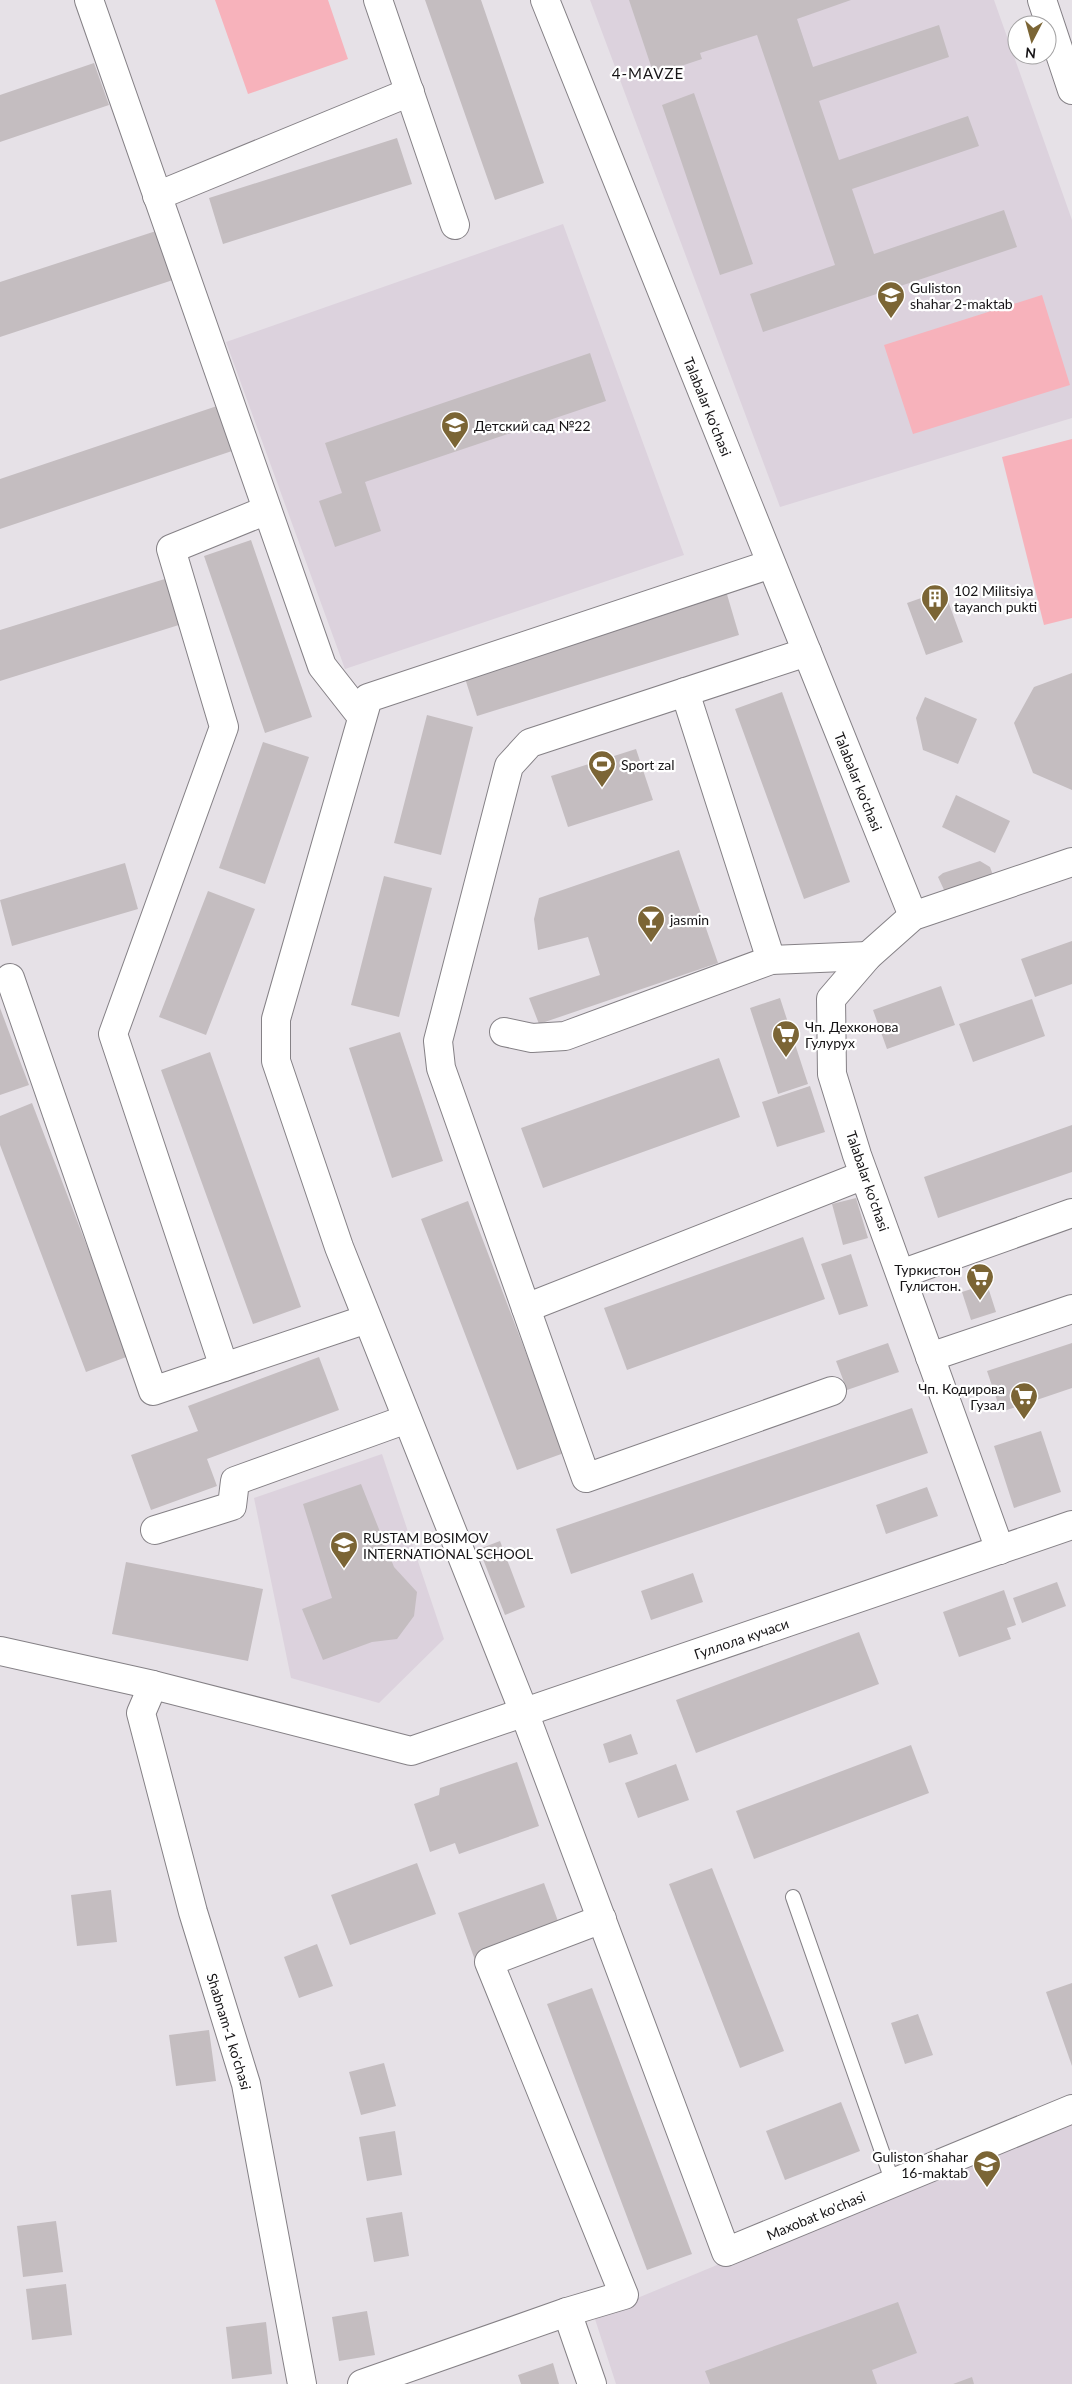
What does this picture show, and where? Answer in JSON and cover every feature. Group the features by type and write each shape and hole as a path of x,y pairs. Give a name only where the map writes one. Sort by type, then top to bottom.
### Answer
{"street":[{"path":"89,0 322,666 362,717"},
{"path":"378,0 455,225"},
{"name":"Talabalar ko'chasi","path":"545,0 913,916 868,956 831,998 832,1074 864,1174 1000,1550"},
{"path":"1042,0 1072,90"},
{"path":"157,196 410,92"},
{"path":"224,1367 113,1034 224,727 171,549 267,510"},
{"path":"362,2384 567,2312 624,2295 489,1962 602,1919 524,1712 339,1247 276,1061 276,1019 368,698 771,564"},
{"path":"807,652 530,742 509,766 438,1040 441,1068 586,1478 832,1391"},
{"path":"685,692 771,960"},
{"path":"913,916 1072,862"},
{"path":"504,1032 532,1038 565,1036 771,960 868,956"},
{"path":"10,978 153,1391 368,1319"},
{"path":"526,1308 864,1174"},
{"path":"901,1274 1072,1213"},
{"path":"930,1357 1072,1309"},
{"path":"155,1530 232,1506 235,1481 407,1419"},
{"name":"Гуллола кучаси","path":"153,1685 411,1751 1072,1525"},
{"path":"0,1650 153,1685"},
{"name":"Shabnam-1 ko'chasi","path":"153,1685 141,1714 193,1912 246,2084 302,2384"},
{"name":"Maxobat ko'chasi","path":"602,1919 726,2252 1072,2109"},
{"path":"567,2312 592,2384"}],"lane":[{"path":"793,1898 892,2183"}],"shaded area":[{"path":"215,0 328,0 348,59 248,94"},
{"name":"Guliston shahar 2-maktab","path":"590,0 994,0 1007,37 1007,65 1017,65 1072,220 1072,418 780,507"},
{"name":"Детский сад №22","path":"563,224 684,555 345,669 226,342"},
{"path":"1042,295 1070,385 913,434 884,345"},
{"path":"1072,439 1072,618 1044,625 1002,457"},
{"name":"RUSTAM BOSIMOV INTERNATIONAL SCHOOL","path":"382,1454 444,1639 379,1703 291,1678 254,1498"},
{"name":"Guliston shahar 16-maktab","path":"1072,2118 1072,2384 616,2384 594,2316"}],"building":[{"path":"425,0 481,0 544,183 495,200"},
{"path":"629,0 851,0 797,19 813,67 939,25 949,57 819,101 839,160 968,116 979,146 852,189 874,254 1004,210 1017,247 763,332 750,294 835,265 757,35 700,53 702,59 654,75"},
{"path":"94,63 109,105 0,142 0,95"},
{"path":"694,93 753,264 720,275 662,105"},
{"path":"397,138 412,184 223,244 209,198"},
{"path":"156,231 173,280 0,337 0,282"},
{"path":"590,353 606,401 365,482 381,531 335,547 319,501 342,493 325,443"},
{"path":"220,405 235,450 0,529 0,479"},
{"path":"251,540 312,717 265,733 204,556"},
{"path":"168,578 182,624 0,681 0,630"},
{"name":"102 Militsiya tayanch pukti","path":"944,590 963,642 926,655 907,603"},
{"path":"726,591 739,635 477,716 463,672"},
{"path":"1072,673 1072,790 1033,773 1014,723 1034,687"},
{"path":"782,692 850,882 804,899 735,709"},
{"path":"925,697 977,719 958,764 923,750 916,718"},
{"path":"427,715 473,727 441,855 394,843"},
{"path":"263,742 309,757 265,884 219,868"},
{"name":"Sport zal","path":"636,749 653,800 568,827 551,776"},
{"path":"956,795 1010,821 995,853 942,827"},
{"name":"jasmin","path":"679,850 718,963 539,1024 529,998 600,975 588,937 538,950 534,919 539,898"},
{"path":"980,861 990,867 994,878 945,892 938,877 943,873"},
{"path":"125,863 138,909 12,946 0,900"},
{"path":"384,876 432,888 399,1017 351,1005"},
{"path":"208,891 255,909 206,1035 159,1017"},
{"path":"1072,941 1072,984 1035,997 1021,959"},
{"path":"941,986 955,1025 887,1049 873,1010"},
{"path":"780,998 808,1084 778,1094 750,1008"},
{"path":"1032,999 1045,1036 973,1062 959,1024"},
{"path":"0,1008 29,1085 0,1095"},
{"path":"400,1032 443,1161 392,1178 349,1048"},
{"path":"210,1052 301,1307 253,1324 161,1070"},
{"path":"719,1058 740,1117 543,1188 521,1128"},
{"path":"810,1086 825,1132 777,1147 762,1102"},
{"path":"32,1103 129,1356 86,1372 0,1145 0,1116"},
{"path":"1072,1125 1072,1172 938,1218 924,1177"},
{"path":"856,1198 868,1238 843,1245 832,1204"},
{"path":"468,1201 564,1453 517,1470 421,1219"},
{"path":"803,1237 825,1299 627,1370 604,1308"},
{"path":"851,1254 868,1306 839,1315 821,1264"},
{"path":"987,1284 996,1312 971,1320 962,1292"},
{"path":"888,1343 899,1372 847,1390 836,1361"},
{"path":"1072,1343 1072,1388 1001,1412 987,1371"},
{"path":"319,1357 339,1410 207,1459 217,1486 151,1510 131,1455 198,1431 188,1406"},
{"path":"912,1408 928,1453 571,1574 556,1529"},
{"path":"1041,1431 1061,1492 1014,1508 994,1446"},
{"path":"361,1484 394,1567 417,1592 414,1616 397,1639 372,1642 323,1660 302,1609 332,1598 303,1504"},
{"path":"927,1487 938,1516 886,1534 876,1505"},
{"path":"500,1541 525,1607 505,1615 479,1549"},
{"path":"126,1562 263,1589 248,1661 112,1634"},
{"path":"693,1573 703,1602 651,1620 641,1591"},
{"path":"1057,1582 1066,1606 1022,1623 1013,1598"},
{"path":"1004,1590 1016,1625 1007,1628 1011,1639 959,1657 943,1612"},
{"path":"859,1632 879,1684 696,1753 676,1700"},
{"path":"631,1734 638,1754 609,1763 603,1744"},
{"path":"911,1745 929,1793 754,1859 736,1811"},
{"path":"517,1762 539,1826 459,1854 455,1843 430,1852 414,1804 439,1795 440,1788"},
{"path":"676,1764 689,1800 638,1818 625,1783"},
{"path":"417,1863 436,1914 350,1945 331,1895"},
{"path":"712,1868 784,2051 740,2068 669,1884"},
{"path":"544,1883 562,1932 476,1963 458,1913"},
{"path":"111,1890 117,1942 77,1946 71,1895"},
{"path":"317,1944 333,1986 299,1998 284,1957"},
{"path":"1072,1983 1072,2066 1046,1992"},
{"path":"592,1988 692,2254 647,2270 547,2004"},
{"path":"918,2014 933,2055 905,2064 891,2023"},
{"path":"209,2030 216,2081 176,2086 169,2035"},
{"path":"384,2063 396,2106 361,2115 349,2072"},
{"path":"841,2102 860,2151 785,2180 766,2131"},
{"path":"395,2131 402,2175 367,2181 359,2137"},
{"path":"402,2212 409,2256 374,2262 366,2218"},
{"path":"56,2221 63,2272 23,2277 17,2226"},
{"path":"66,2284 72,2335 32,2340 26,2289"},
{"path":"898,2302 917,2353 872,2370 877,2384 710,2384 705,2371"},
{"path":"367,2311 375,2355 339,2361 332,2317"},
{"path":"266,2322 272,2374 232,2379 226,2327"},
{"path":"553,2363 559,2384 521,2384 518,2375"},
{"path":"972,2377 974,2384 953,2384"}],"place":[{"name":"Guliston shahar 2-maktab","path":"891,319"},
{"name":"Детский сад №22","path":"455,449"},
{"name":"102 Militsiya tayanch pukti","path":"935,622"},
{"name":"Sport zal","path":"602,788"},
{"name":"jasmin","path":"651,943"},
{"name":"Чп. Дехконова Гулурух","path":"786,1058"},
{"name":"Туркистон Гулистон.","path":"980,1301"},
{"name":"Чп. Кодирова Гузал","path":"1024,1420"},
{"name":"RUSTAM BOSIMOV INTERNATIONAL SCHOOL","path":"344,1569"},
{"name":"Guliston shahar 16-maktab","path":"987,2188"}],"district":[{"name":"4-MAVZE","path":"648,73"}]}
